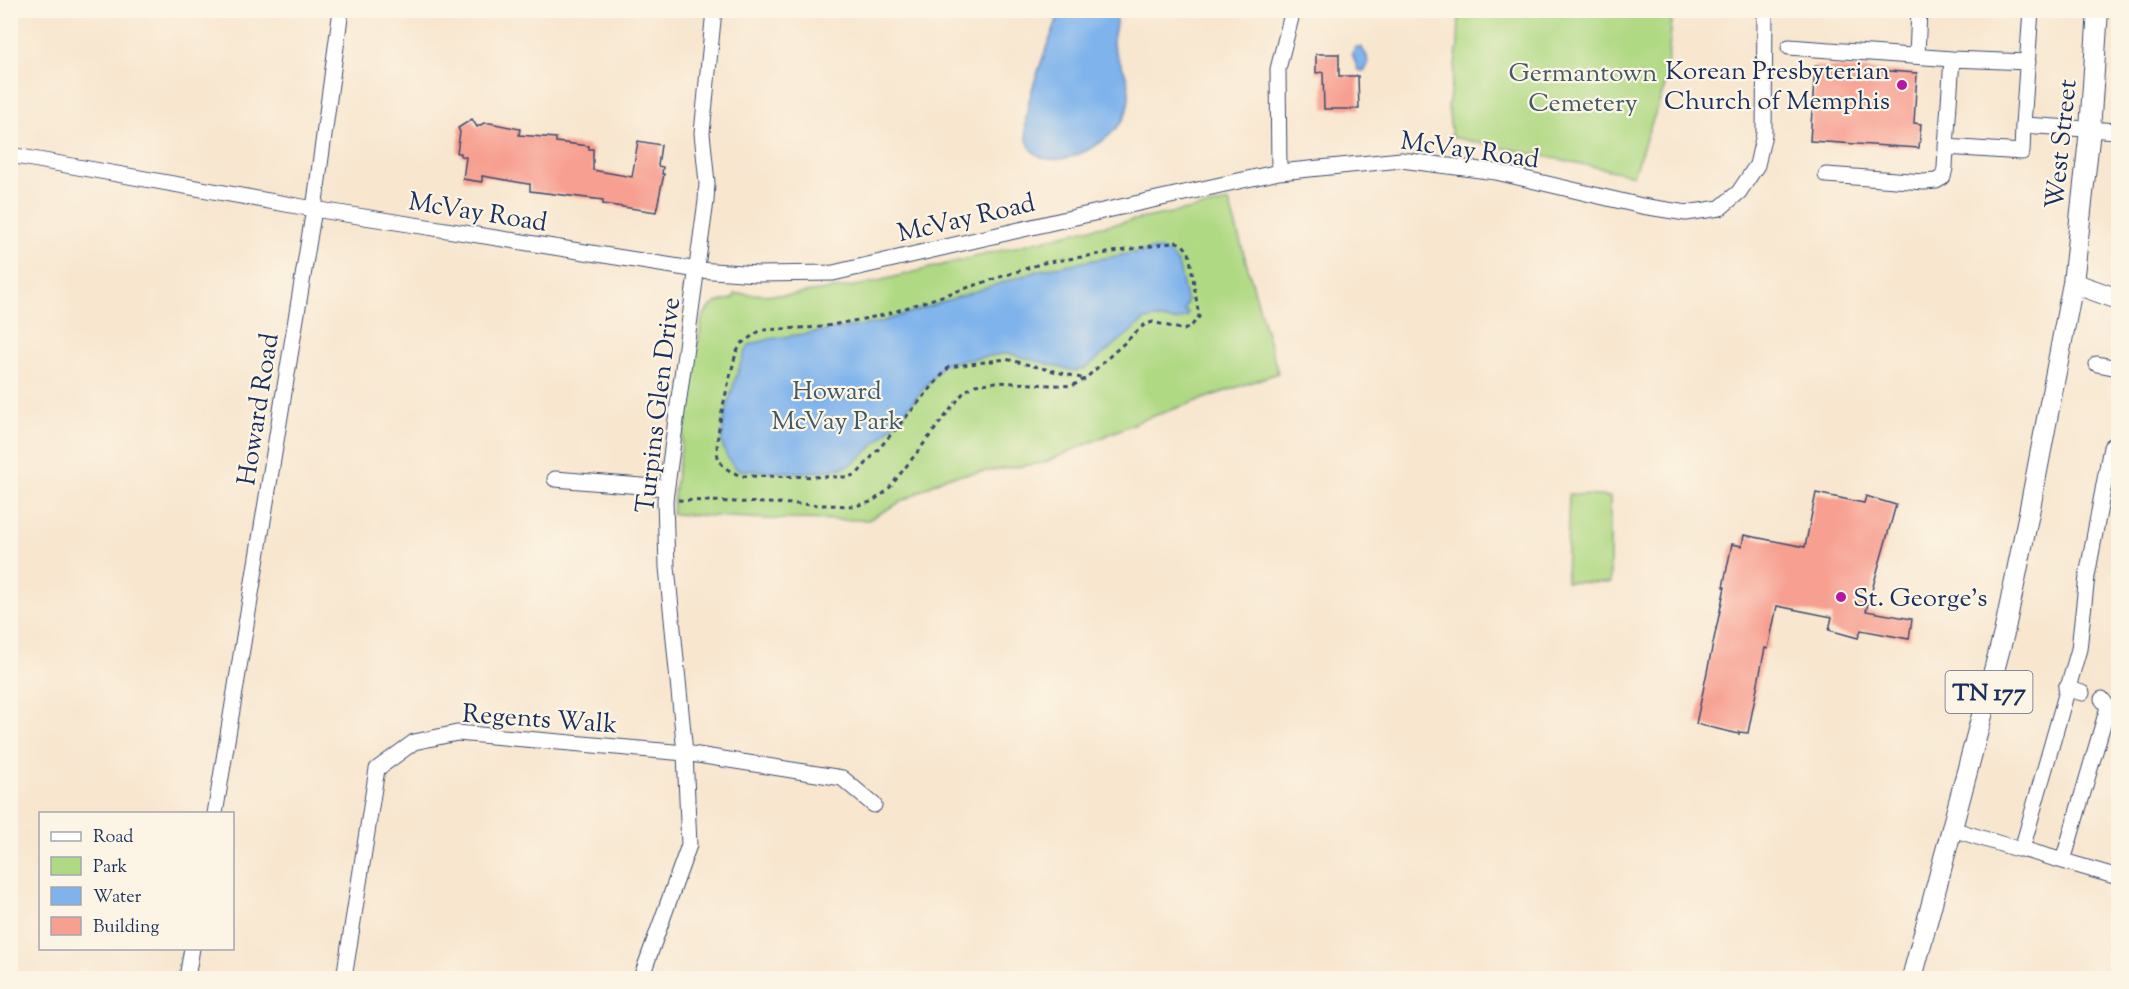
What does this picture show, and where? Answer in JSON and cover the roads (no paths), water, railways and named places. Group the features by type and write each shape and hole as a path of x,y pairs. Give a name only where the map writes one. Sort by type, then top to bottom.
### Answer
{"main road":[{"name":"West Street","path":"2073,283 2090,130 2098,10"},
{"path":"2073,283 2118,298"},
{"name":"TN 177","path":"1912,978 2004,633 2031,506 2073,283"}],"street":[{"name":"Howard Road","path":"215,812 314,208 341,10"},
{"name":"Turpins Glen Drive","path":"641,978 689,844 686,753 667,567 665,494 706,201 707,183 702,133 714,10"},
{"path":"1279,172 1278,69 1293,10"},
{"name":"McVay Road","path":"10,155 314,208 698,270 757,274 833,273 1279,172 1401,160 1529,178 1562,189 1686,213 1720,208 1740,192 1757,165 1764,134 1765,10"},
{"path":"1917,56 1919,10"},
{"path":"1946,147 2022,152 2031,10"},
{"path":"1789,47 2028,62"},
{"path":"1826,175 1924,182 1936,181 1943,177 1952,59"},
{"path":"2023,125 2118,131"},
{"path":"2097,364 2118,368"},
{"path":"2022,849 2066,688 2079,649 2088,576 2111,447 2118,442"},
{"path":"555,479 665,494"},
{"path":"2066,688 2082,693"},
{"path":"2063,861 2108,707 2102,699"},
{"name":"Regents Walk","path":"345,978 377,769 414,742 457,733 686,753 842,778 874,805"},
{"path":"1953,829 2118,877"},
{"path":"188,978 192,950"}],"water":[{"path":"1060,11 1122,11 1116,19 1113,45 1126,77 1129,93 1127,110 1121,123 1109,136 1076,155 1058,159 1043,158 1032,149 1026,133 1026,120 1032,89"},
{"path":"1356,47 1361,47 1367,56 1368,65 1364,71 1358,70 1352,53"},
{"path":"1155,249 1163,250 1178,263 1187,303 1184,311 1188,312 1187,317 1175,321 1154,318 1145,320 1086,368 1074,371 1011,354 947,363 942,366 880,440 852,463 841,468 803,472 739,470 726,454 722,442 724,421 736,378 749,345 770,339 878,323 1044,269"}],"place":[{"name":"Korean Presbyterian Church of Memphis","path":"1902,85"},
{"name":"St. George's","path":"1841,597"}],"park label":[{"name":"Germantown Cemetery","path":"1583,87"},
{"name":"Howard McVay Park","path":"837,405"}]}
